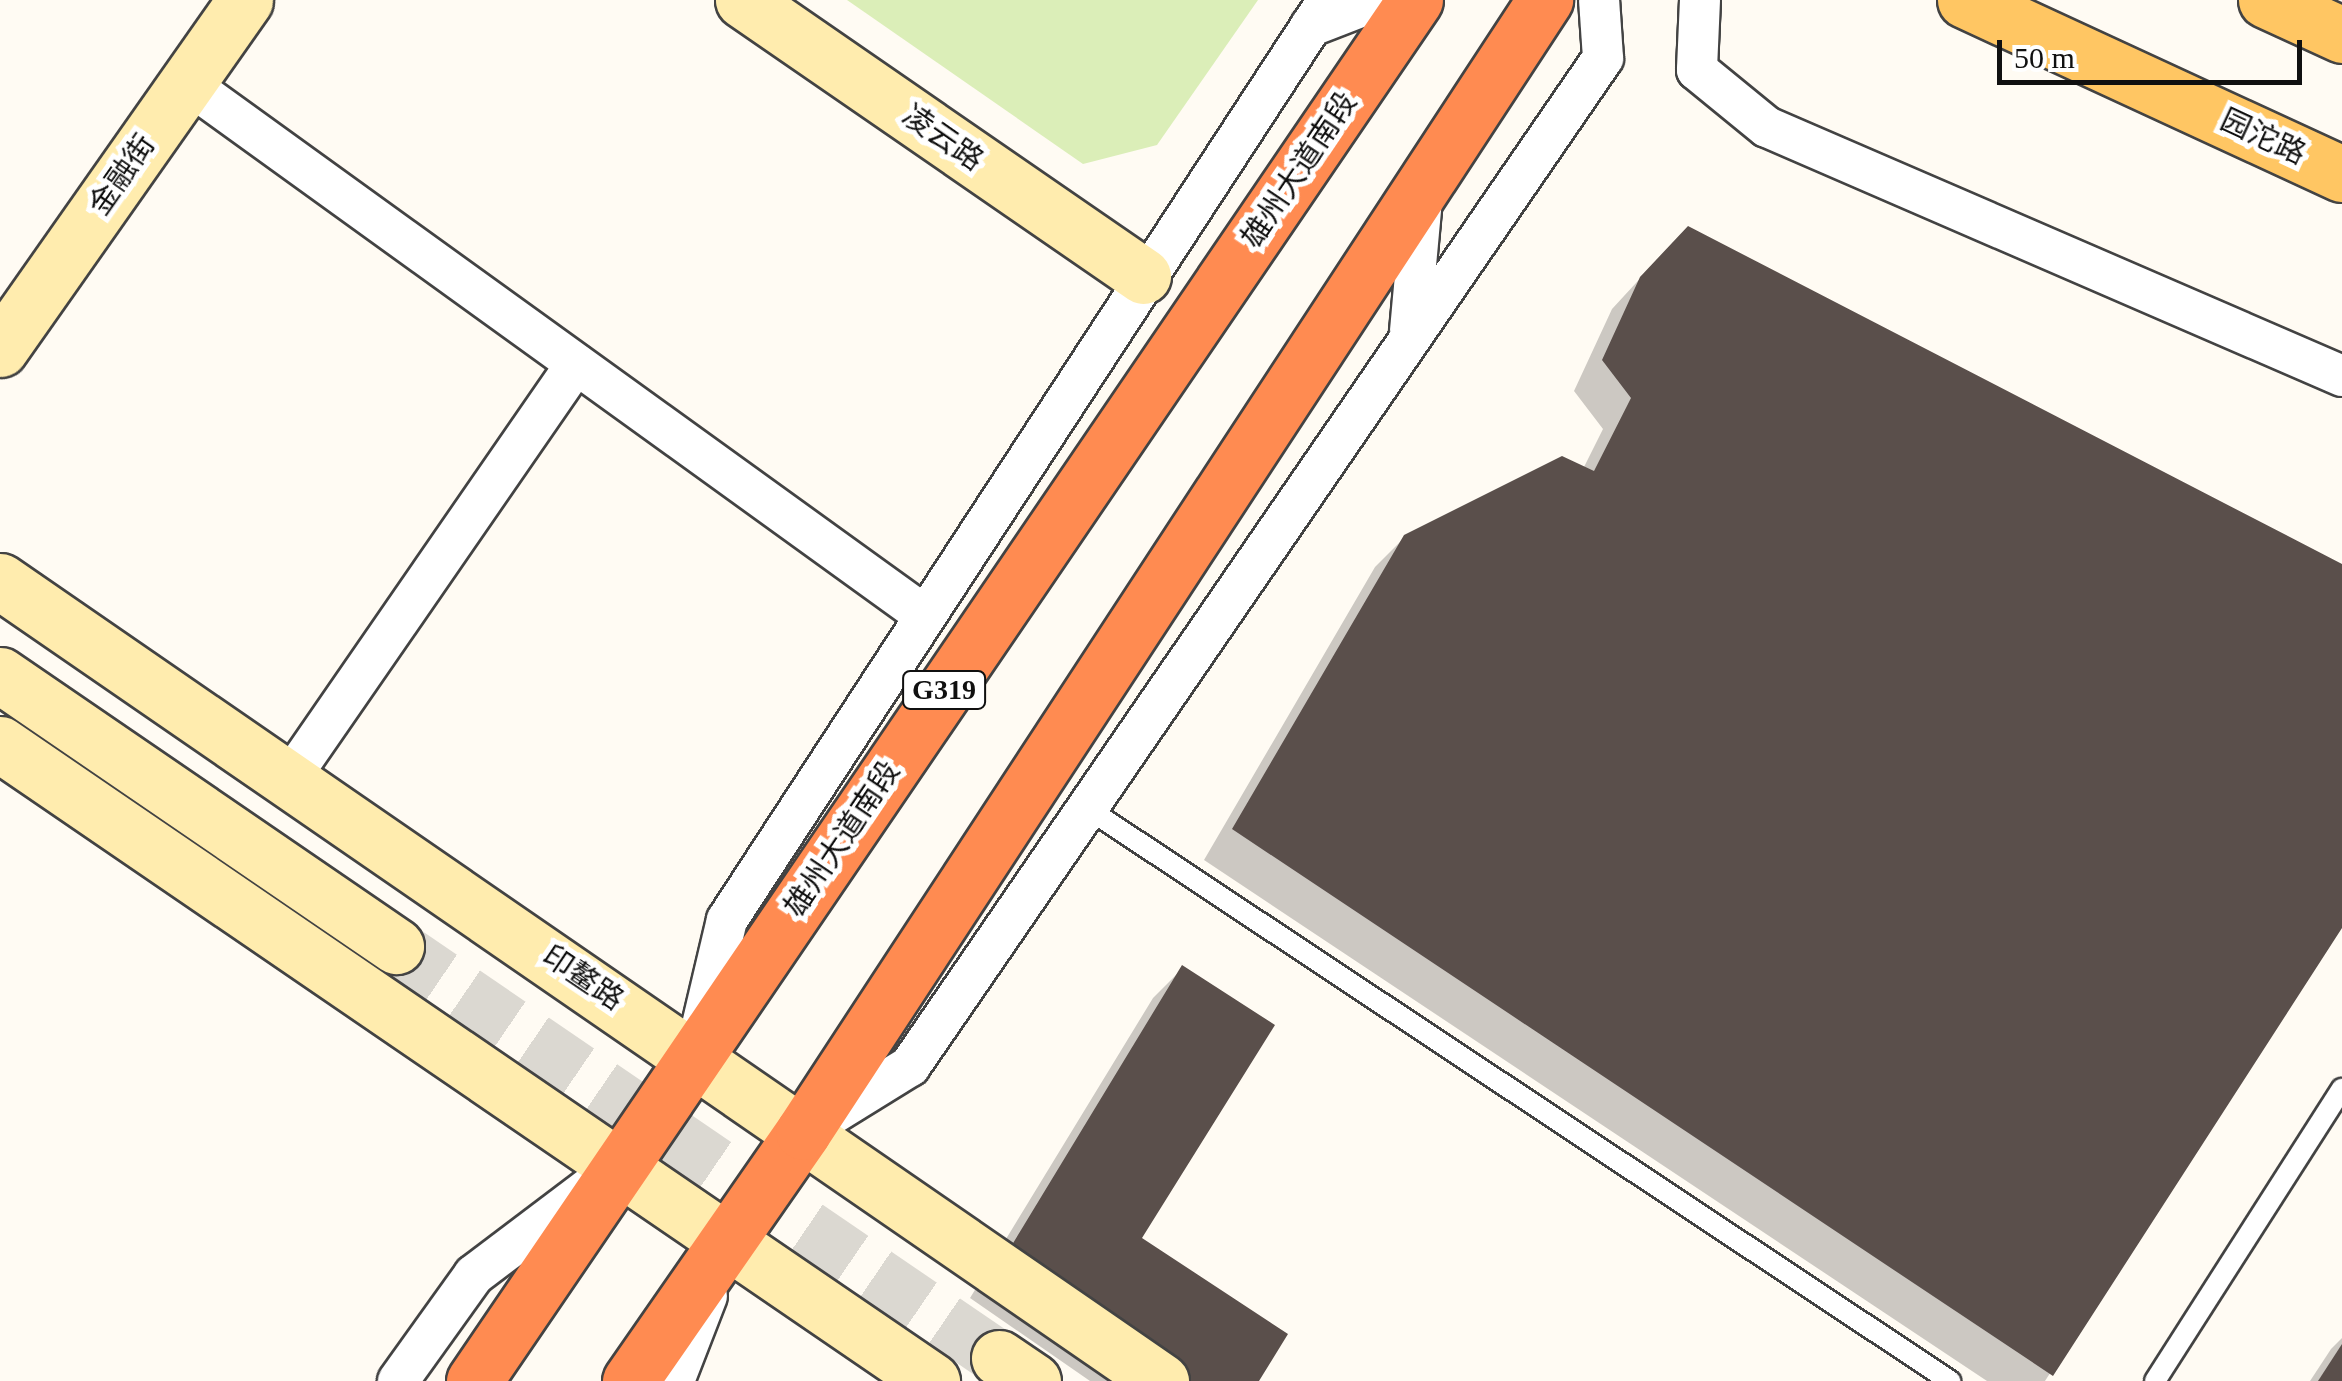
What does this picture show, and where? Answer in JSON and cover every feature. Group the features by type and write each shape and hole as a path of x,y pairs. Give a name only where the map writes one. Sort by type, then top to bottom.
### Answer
{"highway":[{"name":"雄州大道南段","path":"474,1381 1415,0"},
{"path":"630,1381 803,1132 1545,0"}],"main road":[{"name":"园沱路","path":"1966,0 2342,174"},
{"path":"2266,0 2342,35"}],"street":[{"name":"金融街","path":"0,349 244,0"},
{"name":"凌云路","path":"744,0 1143,276"},
{"path":"695,1054 727,920 1143,276 1319,13 1378,0"},
{"path":"803,1132 910,1066 1084,806 1603,58 1598,0"},
{"path":"1700,0 1696,70 1767,127 2342,376"},
{"path":"187,83 924,615"},
{"path":"1410,335 1424,184"},
{"path":"290,778 576,364"},
{"name":"印鳌路","path":"0,582 695,1054 1160,1381"},
{"path":"0,676 396,946"},
{"path":"0,744 932,1381"},
{"path":"398,1381 474,1275 620,1165"},
{"path":"674,1381 728,1242"}],"lane":[{"path":"1084,806 1950,1381"},
{"path":"2155,1381 2342,1088"}],"green space":[{"path":"847,0 1258,0 1157,145 1083,164"}],"building":[{"path":"1688,226 2342,564 2342,928 2053,1376 1232,829 1404,535 1562,456 1594,471 1631,398 1602,360 1640,277"},
{"path":"1182,965 1275,1025 1142,1238 1288,1334 1259,1381 1161,1381 998,1268"},
{"path":"2342,1344 2342,1381 2318,1381"}],"tunnel":[{"path":"396,946 999,1358"}]}
